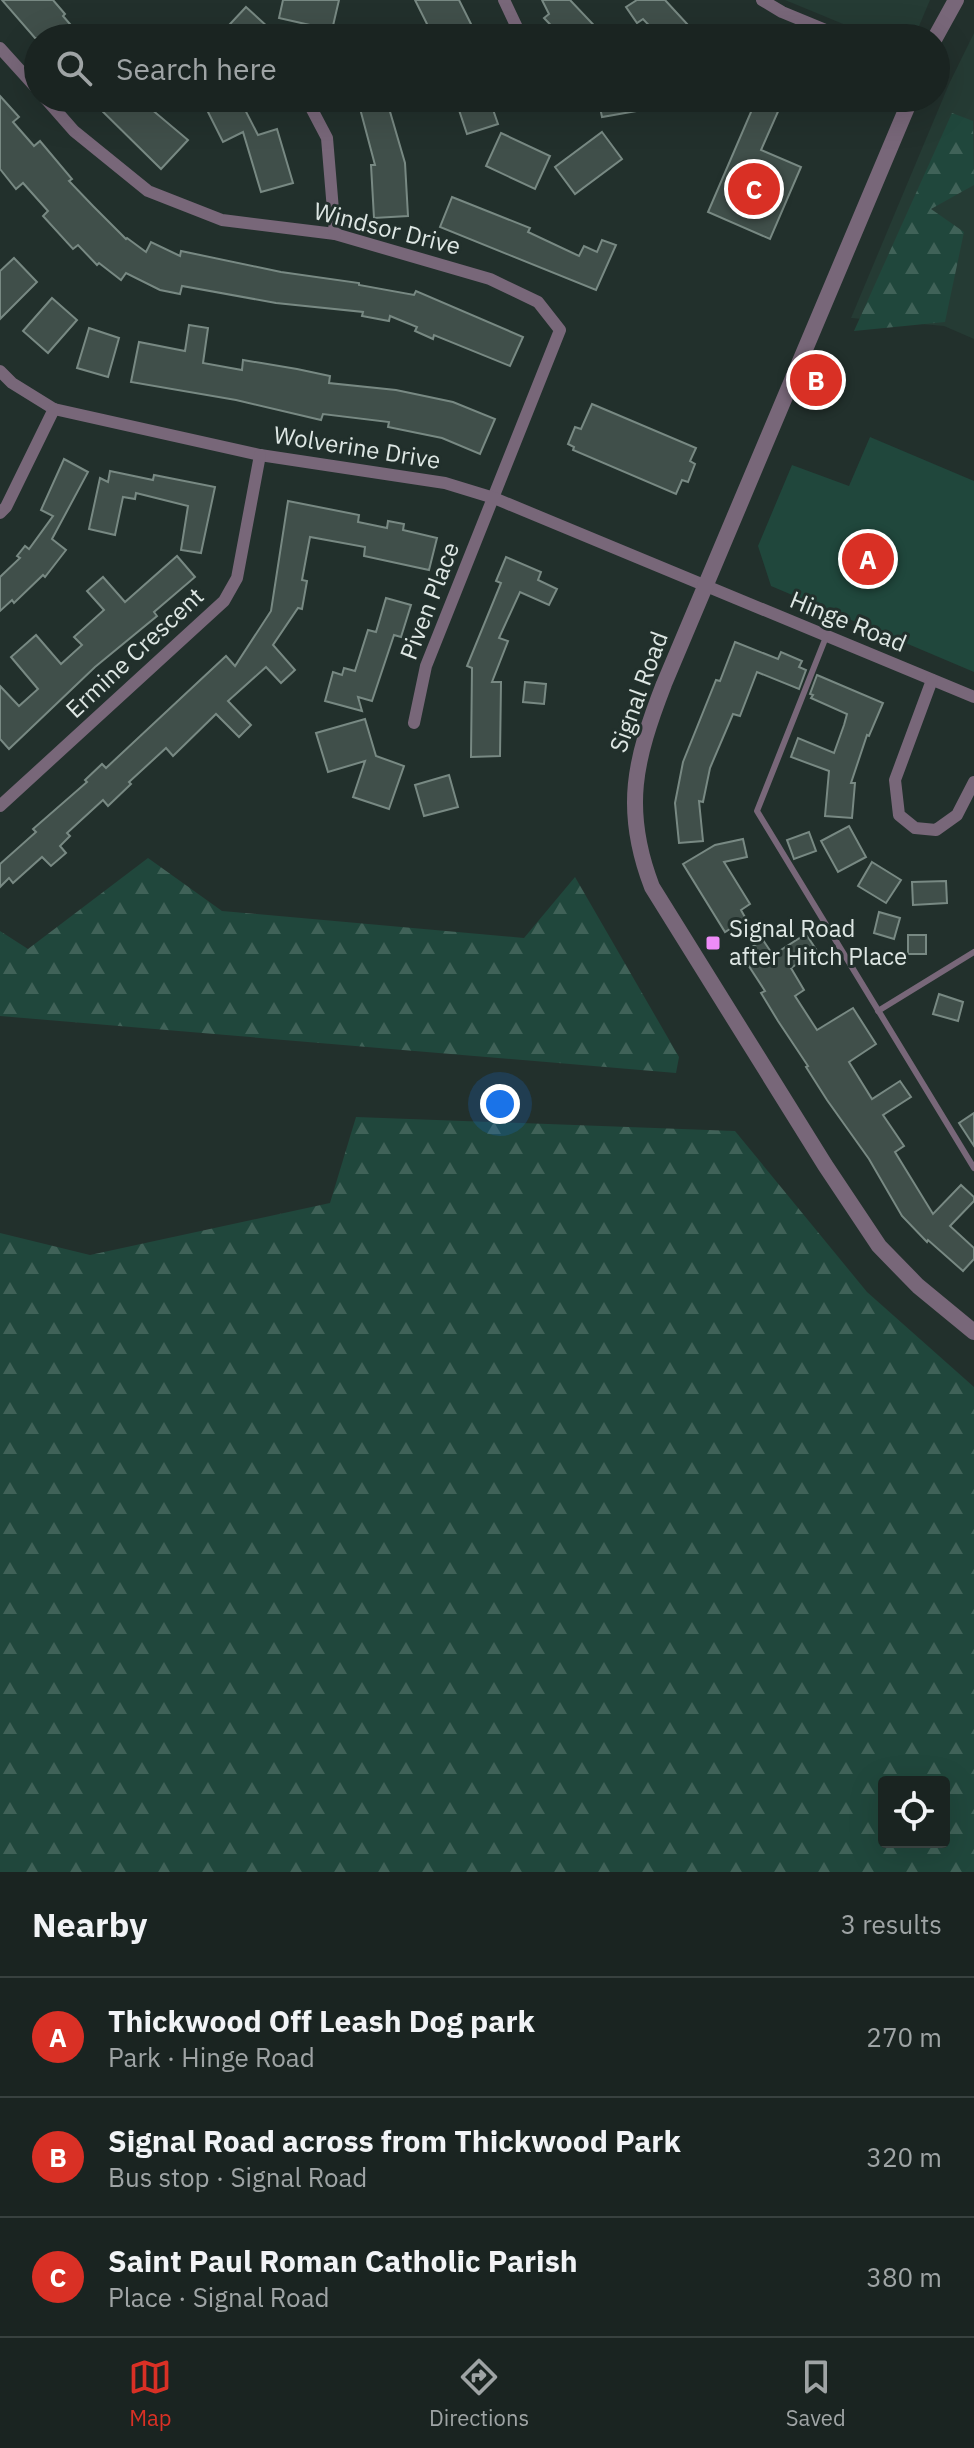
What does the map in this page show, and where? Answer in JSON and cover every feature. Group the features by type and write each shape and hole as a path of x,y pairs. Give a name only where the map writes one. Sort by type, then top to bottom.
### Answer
{"street":[{"path":"504,0 515,24"},
{"path":"762,0 811,24"},
{"path":"943,24 956,0"},
{"path":"0,48 24,75"},
{"name":"Windsor Drive","path":"57,112 74,131 148,191 222,220 335,234 490,279 538,302 560,330 494,498"},
{"path":"313,112 327,138 335,234"},
{"name":"Signal Road","path":"905,112 653,713 636,768 634,800 641,858 669,918 871,1234 898,1268 974,1332"},
{"name":"Wolverine Drive","path":"0,371 12,383 54,409 260,455 445,483 494,498 705,587"},
{"path":"0,513 6,507 54,409"},
{"name":"Ermine Crescent","path":"0,806 224,601 237,578 260,455"},
{"name":"Piven Place","path":"414,723 426,666 494,498"},
{"name":"Hinge Road","path":"705,587 974,697"},
{"path":"932,680 895,780 899,815 915,828 936,830 957,815 974,782"}],"lane":[{"path":"826,637 757,811 974,1168"},
{"path":"878,1011 974,952"}],"shaded area":[{"path":"785,0 930,0 920,24 843,24"},
{"path":"974,33 974,339 944,326 851,318 937,112 950,112 950,82"}],"green space":[{"path":"952,113 973,121 974,185 931,209 964,232 945,322 854,331"},
{"path":"870,437 974,481 974,672 771,586 758,546 792,465 849,486"},
{"path":"148,858 222,911 524,938 575,877 679,1057 676,1073 0,1016 0,931 28,949"},
{"path":"356,1117 735,1131 867,1292 974,1387 974,1872 0,1872 0,1233 90,1255 330,1203"}],"building":[{"path":"2,0 53,0 70,24 24,24"},
{"path":"283,0 339,0 333,24 306,24 279,18"},
{"path":"415,0 459,0 471,24 427,24"},
{"path":"542,0 570,0 593,24 550,24 544,18 549,14"},
{"path":"637,0 665,0 687,24 648,24 643,19 637,23 626,7"},
{"path":"246,7 265,24 230,24"},
{"path":"0,96 19,117 13,122 34,146 40,141 72,179 69,181 126,239 146,252 151,242 180,256 181,251 414,295 416,291 523,337 510,366 434,335 433,339 415,331 417,327 390,316 389,321 362,316 363,312 276,303 182,286 180,294 160,290 126,273 121,280 99,263 97,265 78,245 73,249 43,216 48,211 23,183 16,189 0,169"},
{"path":"103,112 155,112 188,140 161,169"},
{"path":"208,112 246,112 258,135 277,129 293,183 261,192 243,132 223,142"},
{"path":"361,112 390,112 405,163 408,216 374,218 371,165 375,165"},
{"path":"460,112 494,112 498,124 467,134"},
{"path":"601,112 631,112 602,117"},
{"path":"751,112 778,112 761,150 801,167 770,239 708,212"},
{"path":"602,132 622,159 575,194 555,167"},
{"path":"501,133 550,156 535,189 486,166"},
{"path":"452,197 530,228 528,232 579,256 584,246 597,252 602,240 616,245 596,290 440,227"},
{"path":"14,258 37,282 0,319 0,271"},
{"path":"52,298 77,320 48,353 23,331"},
{"path":"189,325 208,328 203,363 242,370 243,360 297,369 330,376 329,383 396,390 453,402 495,419 480,454 442,438 388,427 389,422 323,414 321,420 236,400 131,382 139,342 185,351"},
{"path":"89,328 119,338 108,377 77,368"},
{"path":"592,404 696,448 690,461 695,464 688,482 682,480 676,494 573,450 574,447 568,444 575,427 581,429"},
{"path":"64,459 88,472 52,539 66,550 45,577 43,575 14,603 12,600 0,611 0,577 20,558 17,556 25,546 29,549 53,516 41,510"},
{"path":"110,471 153,480 154,475 215,487 201,553 181,550 188,506 136,493 135,499 123,497 115,535 89,529 100,478 108,482"},
{"path":"288,501 359,515 358,522 387,528 388,521 404,524 403,530 437,538 429,570 364,556 365,547 310,537 302,580 307,581 302,609 298,608 273,645 295,670 281,683 266,667 228,701 251,725 239,737 216,714 173,756 166,748 108,806 103,800 67,833 70,836 60,846 66,853 51,866 42,857 13,883 9,878 0,887 0,864 102,764 106,768 226,656 235,666 271,611"},
{"path":"177,556 195,577 154,612 157,616 95,667 9,749 0,739 0,686 19,706 38,689 11,657 36,635 61,664 82,645 74,637 104,610 87,591 103,577 125,602"},
{"path":"506,557 541,572 538,580 557,589 549,605 520,592 499,638 508,641 492,682 501,682 500,756 471,757 472,668 467,666 501,583 496,581"},
{"path":"386,598 411,605 401,637 394,635 372,701 358,697 362,711 325,701 333,672 342,675 344,668 355,671 368,630 376,632"},
{"path":"735,642 778,659 781,652 802,661 799,667 806,670 799,689 757,672 740,716 733,714 710,768 703,802 699,801 703,841 679,843 675,803 683,762"},
{"path":"817,675 883,703 867,735 851,783 855,783 852,818 825,816 829,771 791,757 798,738 834,753 844,725 847,714 811,698"},
{"path":"525,682 546,684 544,704 523,702"},
{"path":"365,719 376,756 404,766 389,809 353,797 365,761 328,772 316,733"},
{"path":"449,775 458,807 424,816 415,785"},
{"path":"849,826 866,857 838,872 821,841"},
{"path":"809,832 816,851 794,859 787,840"},
{"path":"743,839 747,857 724,862 750,904 741,910 746,919 725,932 683,864 715,845"},
{"path":"872,862 901,880 886,903 858,886"},
{"path":"946,881 947,903 913,905 912,882"},
{"path":"879,912 900,918 894,939 874,933"},
{"path":"806,934 817,951 791,968 804,990 795,996 817,1030 853,1008 876,1044 849,1062 872,1099 900,1081 911,1097 883,1115 904,1146 895,1152 933,1214 961,1185 974,1197 974,1201 950,1226 974,1248 974,1259 963,1271 927,1242 902,1216 869,1159 806,1067 741,954 763,940 773,955"},
{"path":"908,935 926,935 926,954 908,954"},
{"path":"939,994 963,1002 958,1021 933,1014"},
{"path":"974,1113 974,1146 959,1123"}],"place":[{"name":"Saint Paul Roman Catholic Parish","path":"754,189"},
{"name":"Signal Road across from Thickwood Park","path":"816,380"},
{"name":"Thickwood Off Leash Dog park","path":"868,559"},
{"name":"Signal Road after Hitch Place","path":"713,943"}]}
